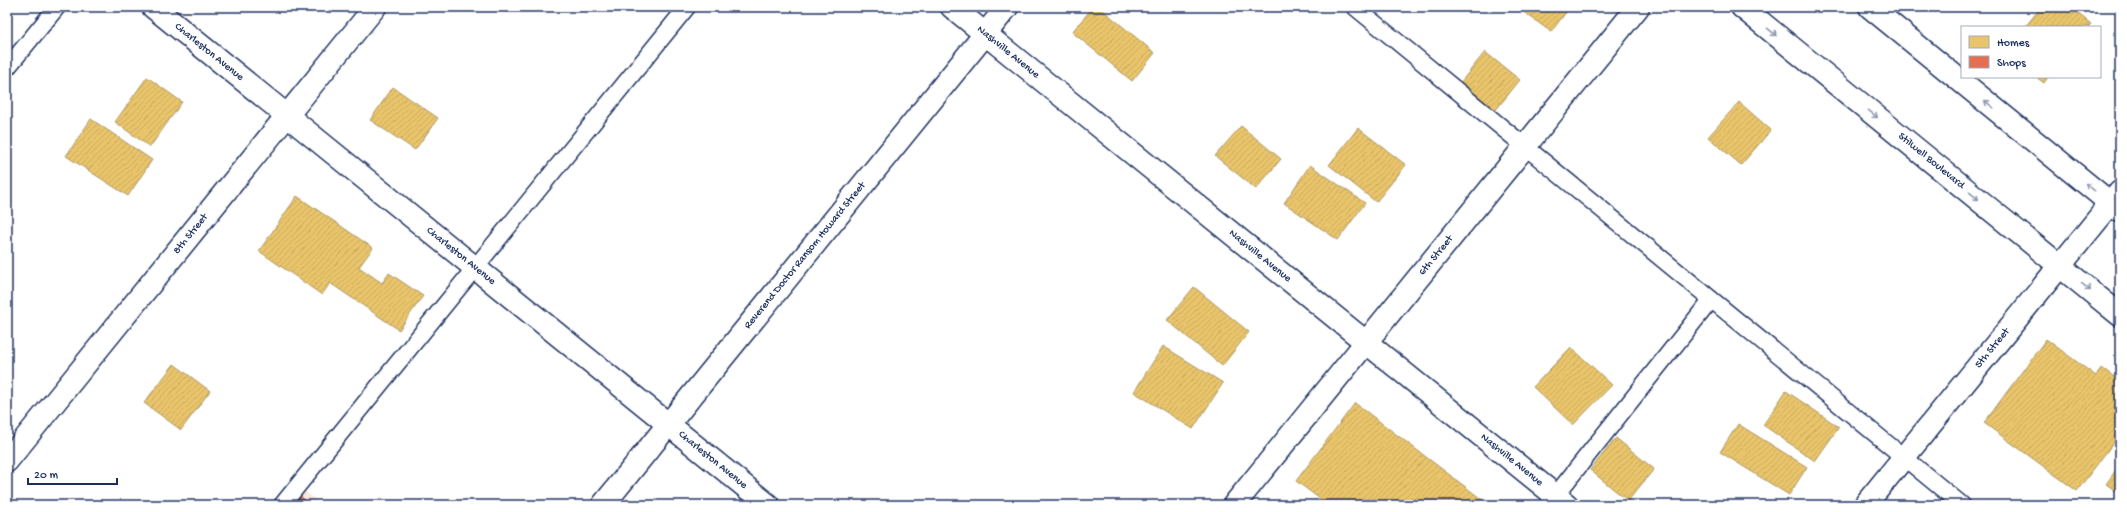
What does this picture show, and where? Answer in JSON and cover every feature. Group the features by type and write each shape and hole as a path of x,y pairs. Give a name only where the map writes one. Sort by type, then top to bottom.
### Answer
{"street":[{"name":"Charleston Avenue","path":"153,7 768,505"},
{"name":"8th Street","path":"7,461 374,7"},
{"name":"Nashville Avenue","path":"952,7 1366,342 1557,502"},
{"name":"Reverend Doctor Ransom Howard Street","path":"603,505 1007,7"},
{"name":"6th Street","path":"1234,505 1638,7"},
{"name":"Stilwell Boulevard","path":"1742,7 2120,315"},
{"path":"1870,7 2117,202"},
{"name":"5th Street","path":"1865,505 2060,266 2117,202"}],"lane":[{"path":"7,68 57,7"},
{"path":"282,505 687,7"},
{"path":"1355,7 1962,505"},
{"path":"1557,502 1711,300"}],"shaded area":[{"path":"303,490 322,505 292,505"}],"building: Homes":[{"path":"1093,7 1099,7 1155,53 1132,81 1072,32"},
{"path":"1156,7 1164,7 1161,11"},
{"path":"1517,7 1570,7 1551,32"},
{"path":"2041,7 2070,7 2091,24 2089,26 2026,26"},
{"path":"1485,52 1520,80 1495,111 1460,83"},
{"path":"147,77 182,102 150,147 115,122"},
{"path":"2037,78 2047,78 2044,83"},
{"path":"393,87 438,118 415,150 370,120"},
{"path":"1739,102 1771,130 1741,165 1708,137"},
{"path":"91,119 152,160 128,196 66,156"},
{"path":"1241,126 1281,159 1256,189 1215,156"},
{"path":"1358,128 1406,165 1376,202 1329,165"},
{"path":"1310,165 1365,203 1338,240 1284,203"},
{"path":"297,196 373,248 359,267 382,283 389,273 423,296 399,330 330,283 322,295 259,251"},
{"path":"1194,287 1249,332 1222,366 1167,320"},
{"path":"2046,339 2096,376 2102,368 2120,381 2120,434 2077,491 1984,423"},
{"path":"1163,346 1223,383 1193,429 1134,392"},
{"path":"1571,347 1612,385 1573,425 1533,387"},
{"path":"174,364 210,391 181,430 144,403"},
{"path":"1786,391 1839,427 1815,461 1763,425"},
{"path":"1355,403 1488,504 1328,505 1296,481"},
{"path":"1738,424 1807,467 1789,495 1720,452"},
{"path":"1616,438 1654,469 1628,501 1590,470"},
{"path":"2120,464 2120,494 2106,484"}],"building: Shops":[{"path":"300,496 311,505 293,505"}]}
